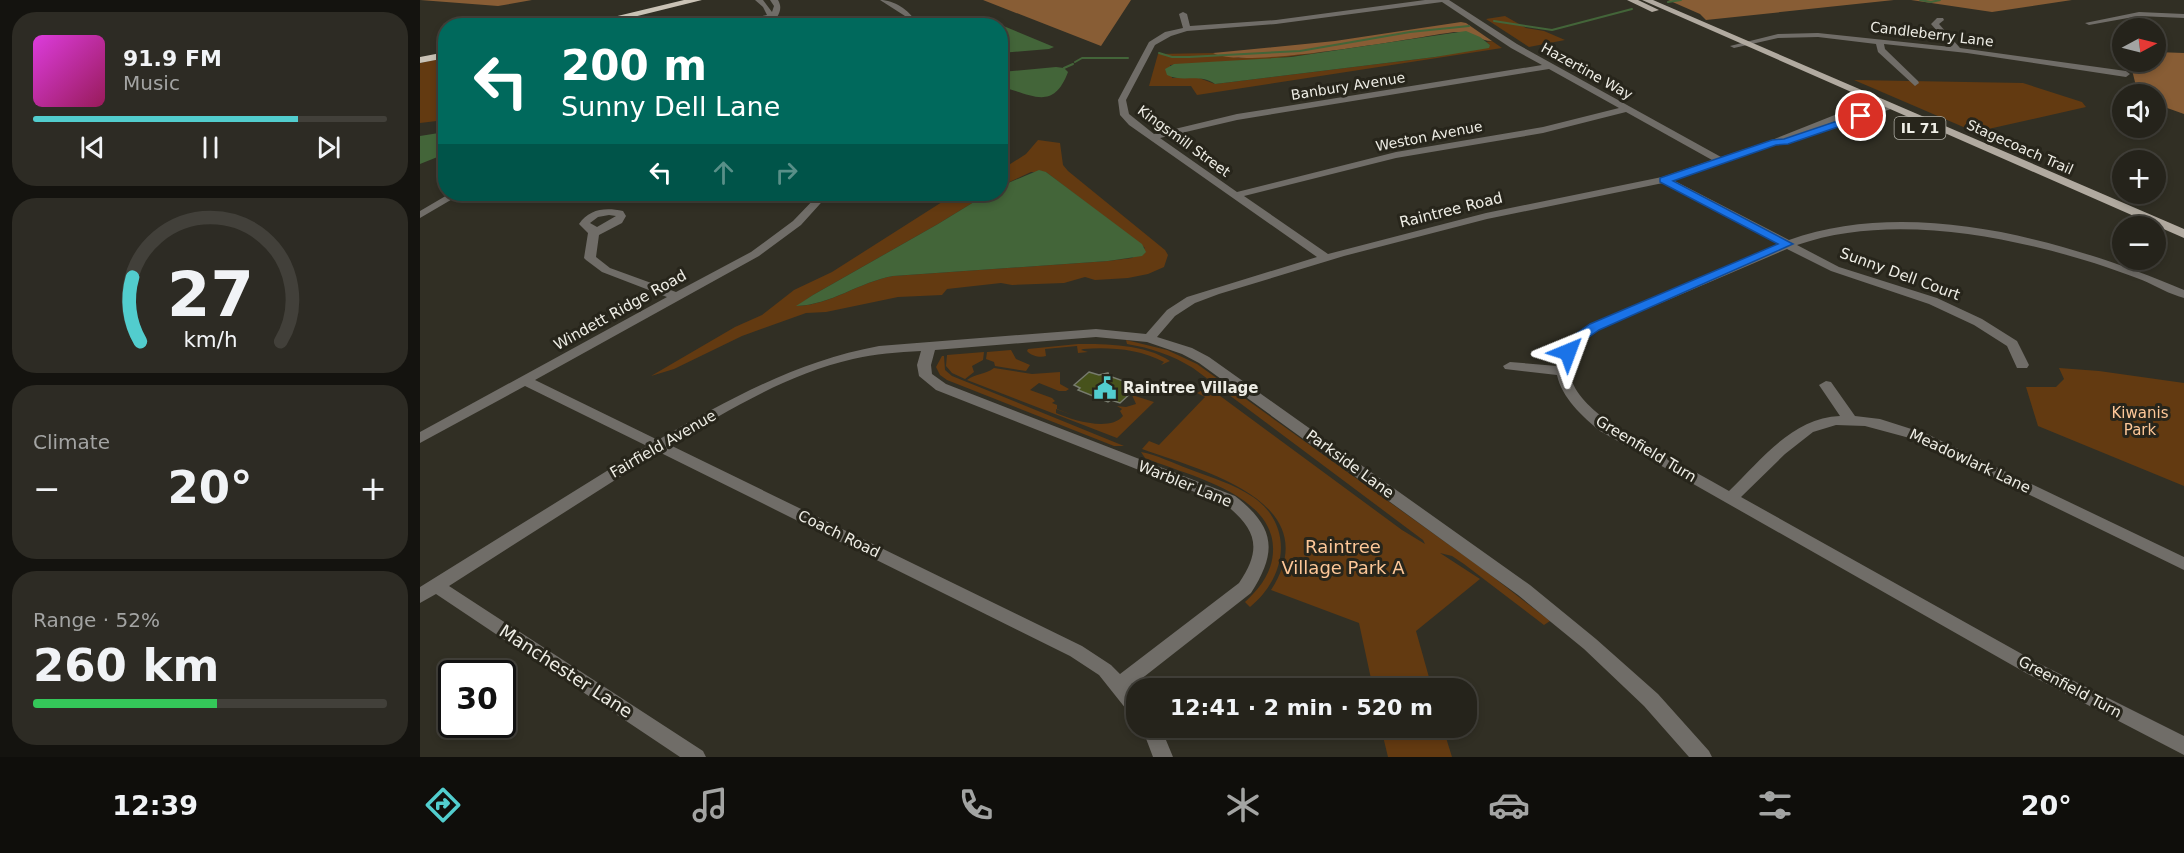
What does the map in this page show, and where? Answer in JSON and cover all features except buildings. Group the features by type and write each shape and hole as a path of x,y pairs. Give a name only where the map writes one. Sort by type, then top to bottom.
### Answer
{"highway":[{"path":"617,18 697,0"},
{"path":"420,60 438,57"}],"main road":[{"name":"Stagecoach Trail","path":"1631,0 2184,234"},
{"name":"Stagecoach Trail","path":"1646,0 1866,104 1883,106 2121,216"},
{"path":"2166,237 2184,245"}],"street":[{"path":"759,0 766,6 771,17"},
{"path":"765,18 777,12 778,7 774,0"},
{"path":"884,0 911,18"},
{"path":"1352,0 1365,10"},
{"name":"Kingsmill Street","path":"1326,258 1153,137 1125,115 1122,100 1152,44 1168,34 1187,29 1269,22 1442,0"},
{"name":"Hazertine Way","path":"1442,0 1549,66 1721,161"},
{"path":"1183,14 1187,29"},
{"path":"2089,23 2139,14 2184,16"},
{"path":"1940,20 1935,24 1958,50"},
{"name":"Candleberry Lane","path":"1739,44 1778,36 1802,35 1958,50 2126,74"},
{"path":"1879,41 1881,50 1916,83"},
{"name":"Banbury Avenue","path":"1153,137 1237,117 1549,66"},
{"name":"Raintree Road","path":"1149,338 1171,313 1191,300 1326,258 1516,209 1664,180 1775,142 1866,104"},
{"name":"Raintree Road","path":"1775,142 1785,142 1883,106"},
{"name":"Weston Avenue","path":"1236,195 1396,155 1543,130 1627,109"},
{"name":"Sunny Dell Court","path":"1664,180 1835,269 1933,301 1978,322 2012,345 2022,365"},
{"path":"420,215 444,201"},
{"name":"Windett Ridge Road","path":"420,438 739,263 776,240 818,201"},
{"path":"1510,366 1562,371 1566,356 1575,341 1594,327 1787,244 1849,230 1881,227 1963,230 2015,239 2089,258 2184,294"},
{"path":"594,232 590,258 606,270 678,297"},
{"name":"Parkside Lane","path":"929,346 1096,333 1149,338 1187,351 1213,366 1524,590 1590,644 1651,700 1702,757"},
{"name":"Fairfield Avenue","path":"420,596 658,445 805,368 854,354 929,346"},
{"name":"Warbler Lane","path":"929,346 924,365 926,376 941,387 1230,500 1246,511 1257,524 1262,539 1263,556 1257,572 1245,588 1120,685"},
{"name":"Greenfield Turn","path":"1562,371 1569,392 1583,409 1605,428 1732,497 2032,668 2184,746"},
{"name":"Coach Road","path":"526,381 1076,651 1105,670 1126,693"},
{"path":"1826,385 1851,421"},
{"name":"Meadowlark Lane","path":"1732,497 1801,433 1821,424 1851,421 1883,424 1922,437 2184,564"},
{"name":"Manchester Lane","path":"436,586 696,757"},
{"path":"1156,738 1163,757"}],"green space":[{"path":"1505,16 1526,28 1544,31 1565,40 1529,47 1486,19"},
{"path":"1492,41 1502,48 1197,95 1191,86 1149,86 1158,54 1213,53 1240,58 1326,52 1269,59 1170,65 1172,78 1199,78 1215,84 1435,57 1490,45 1486,42"},
{"path":"438,59 438,121 420,123 420,63"},
{"path":"1854,80 2023,83 2082,102 2086,107 1975,132"},
{"path":"1038,140 1060,143 1063,165 1068,171 1165,250 1168,255 1164,267 1148,274 1128,278 1095,280 1085,277 1064,283 1012,285 1001,283 947,289 942,295 898,297 826,312 806,313 742,336 674,369 651,376 735,327 762,315 794,290 832,272 944,201 976,201 797,306 822,302 868,283 893,276 1108,261 1132,258 1145,248 1046,172 1031,172 1008,183 1008,166 1026,154"},
{"name":"Raintree Village Park A","path":"1126,340 1167,350 1197,364 1484,570 1550,621 1544,625 1464,564 1452,556 1440,553 1480,579 1416,631 1429,678 1371,678 1359,623 1271,590 1284,559 1283,533 1271,512 1250,494 1224,479 1142,449 1149,441 1159,445 1205,397 1197,393 1208,387 1402,530 1425,544 1423,540 1193,368 1161,353 1127,344"},
{"path":"1078,344 1137,348 1160,355 1170,361 1161,365 1164,362 1145,354 1104,348 1083,349 1081,350 1088,352 1078,353 1077,346 1045,349 1046,356 1044,357 1027,351 1028,349"},
{"path":"1011,350 1016,359 1030,365 1026,371 995,366 994,362 986,359 987,352"},
{"path":"984,352 983,360 972,366 974,372 965,379 952,373 946,366 947,355"},
{"path":"944,356 945,370 952,376 1124,446 1114,446 947,380 940,375 936,367"},
{"path":"994,368 1032,374 1060,372 1060,384 1069,389 1066,391 1059,391 1039,383 1030,390 1052,398 1055,401 1052,403 1057,405 1057,409 1075,416 1056,409 1056,413 1071,419 1100,424 1109,423 1123,416 1120,411 1122,409 1117,406 1126,407 1136,404 1132,395 1154,402 1117,438 967,380"},
{"name":"Kiwanis Park","path":"2059,368 2184,383 2184,486 2038,426 2026,387 2056,387 2064,379"},
{"path":"1141,452 1246,492 1266,509 1275,522 1280,537 1281,552 1272,582 1250,607 1245,602 1269,571 1273,555 1269,528 1258,513 1224,489 1145,458"},
{"path":"1383,738 1446,738 1452,757 1388,757"}],"shaded area":[{"path":"420,0 532,0 498,6"},
{"path":"983,0 1131,0 1101,46"},
{"path":"1668,0 1894,0 1706,20 1700,14"},
{"path":"1911,0 2072,0 1992,12"},
{"path":"1461,22 1492,41 1454,32 1367,46 1257,58 1230,57 1213,53 1335,41"},
{"path":"1008,28 1054,47 1008,52"},
{"path":"1466,31 1480,37 1490,45 1489,48 1435,57 1215,84 1203,79 1173,77 1167,75 1165,69 1174,64 1291,57"},
{"path":"2166,52 2184,53 2184,114 2166,108 2166,84 2136,84 2132,72 2166,72"},
{"path":"1056,67 1064,68 1068,72 1056,92 1040,97 1008,89 1008,71"},
{"path":"438,133 438,157 420,164 420,136"},
{"path":"1039,170 1046,172 1142,244 1146,252 1142,256 1108,261 893,276 868,283 821,302 796,306 976,201 1008,201 1008,183"}],"waterway":[{"path":"1668,2 1681,0"},
{"path":"1920,0 1931,2 1940,0"},
{"path":"1494,21 1552,30 1632,9"},
{"path":"1159,53 1172,57 1189,57 1300,51 1410,32 1469,26"},
{"path":"1075,62 1082,58 1128,58"},
{"path":"1064,68 1073,64"}],"place":[{"name":"Raintree Village","path":"1105,388"}],"route":[{"path":"1568,352 1575,341 1594,327 1787,244 1664,180 1775,142 1785,142 1861,116"}]}
